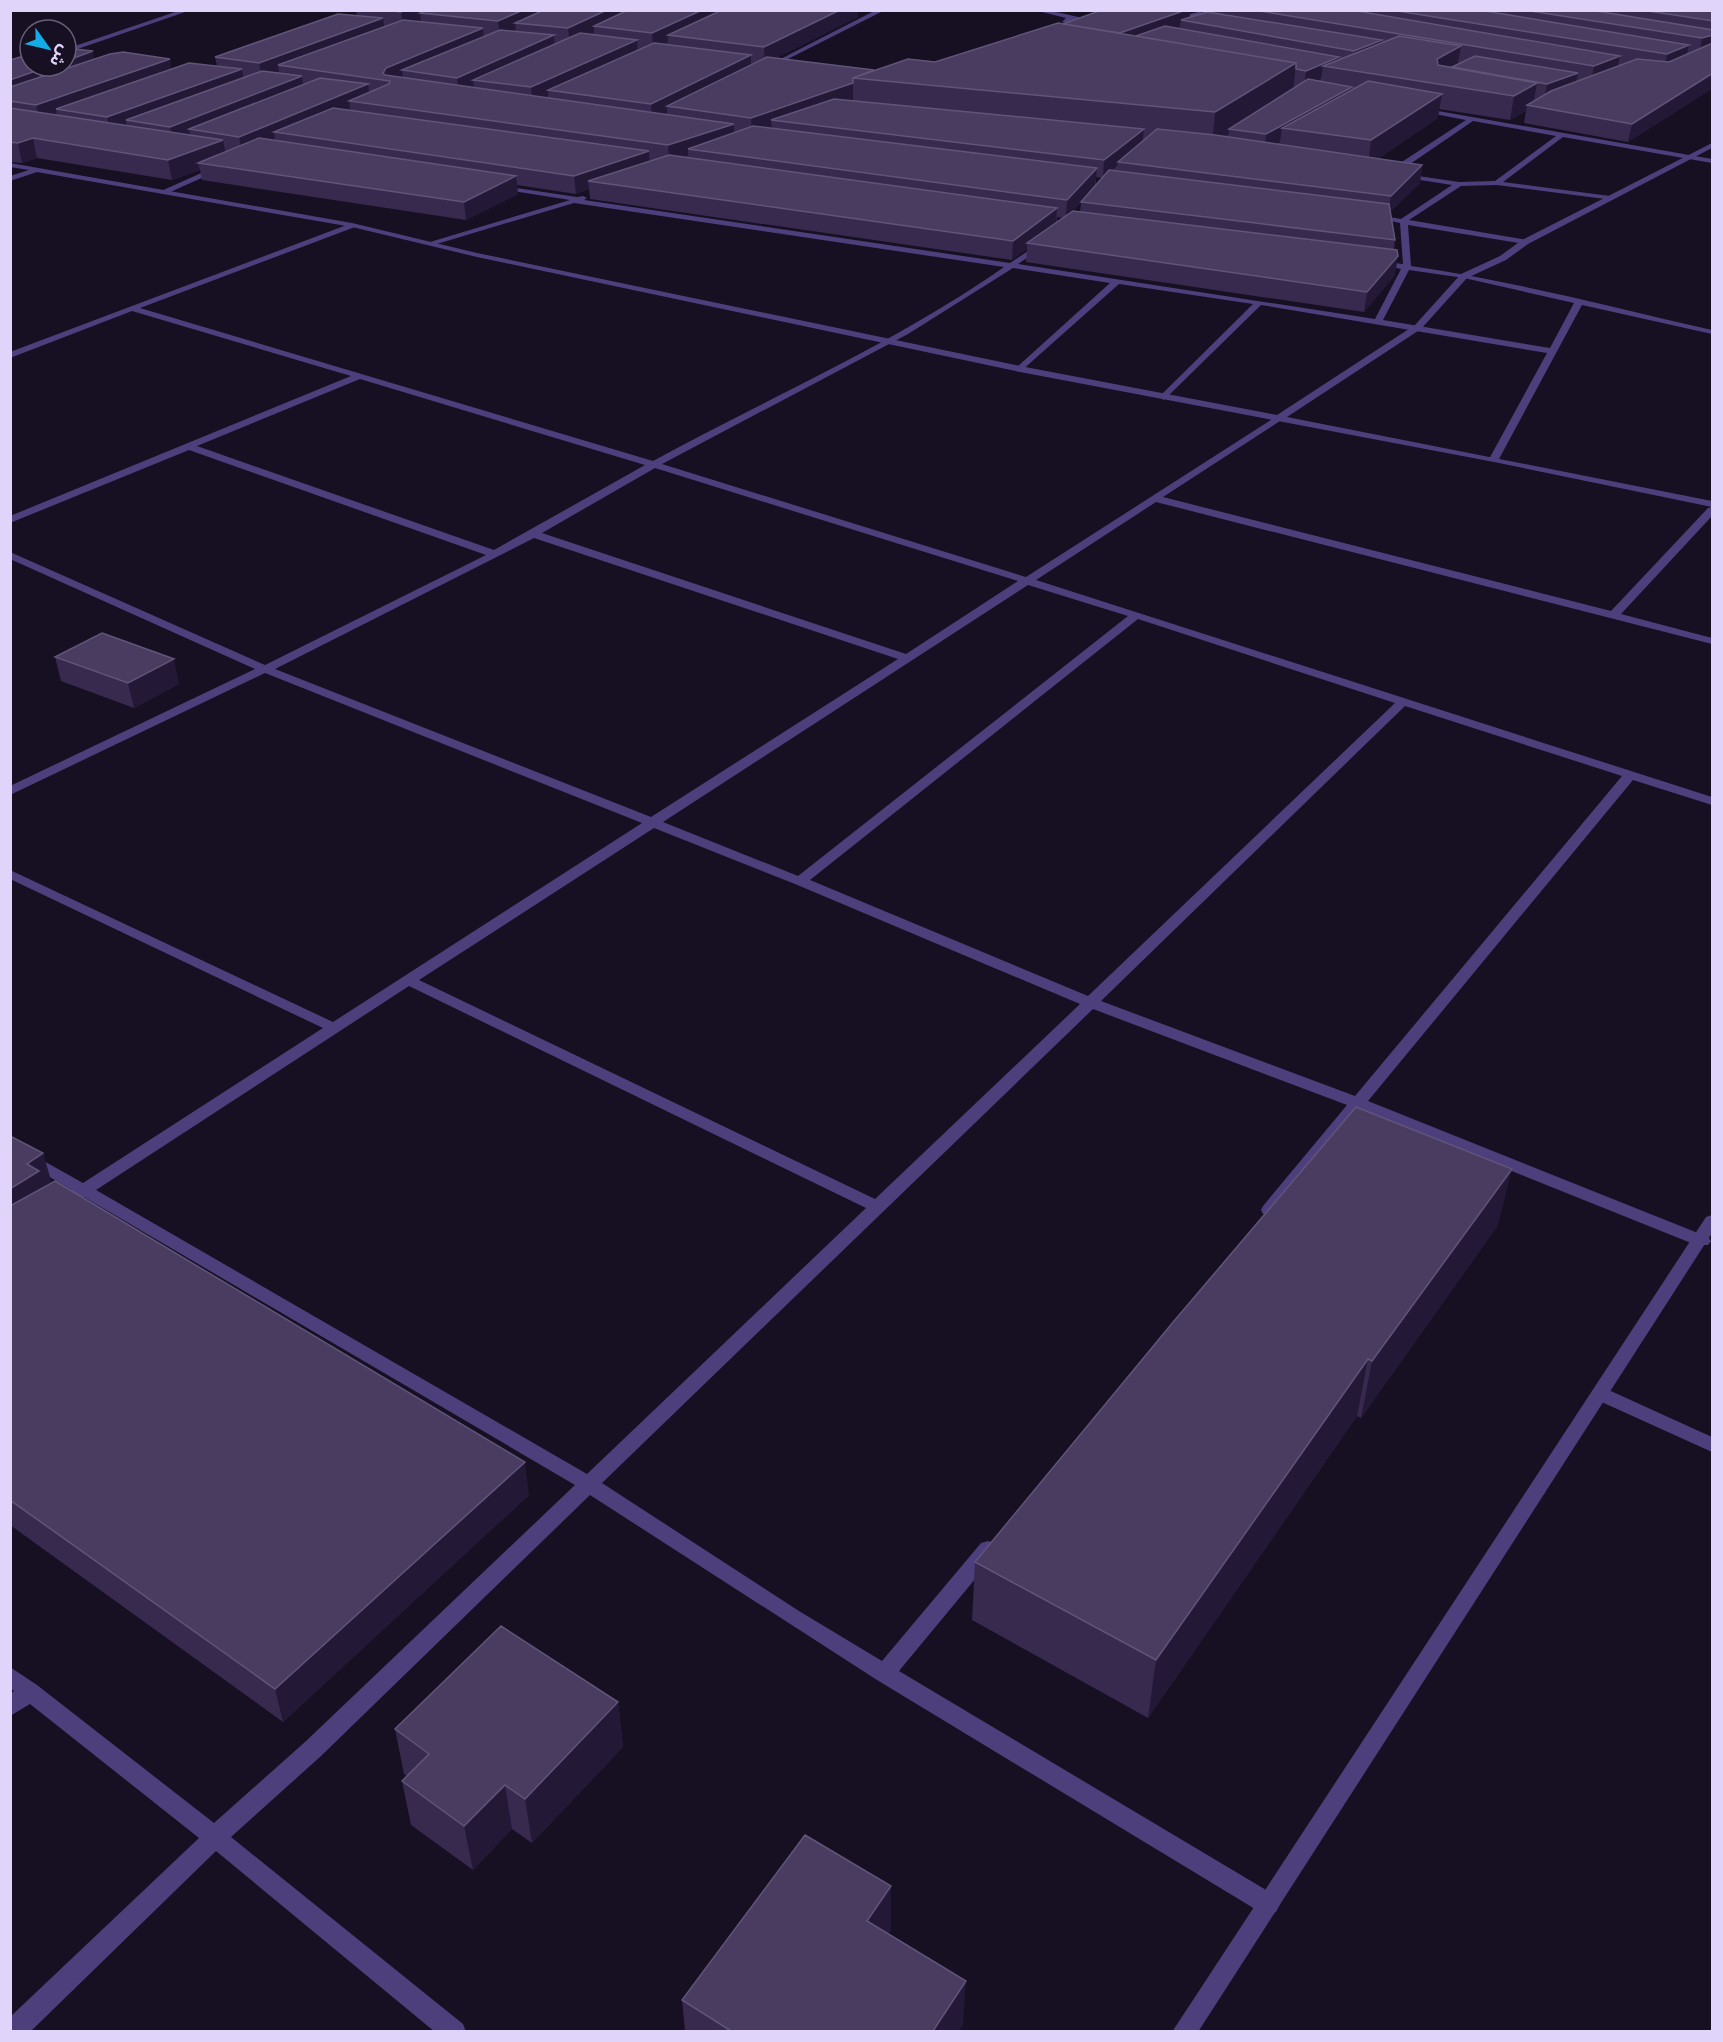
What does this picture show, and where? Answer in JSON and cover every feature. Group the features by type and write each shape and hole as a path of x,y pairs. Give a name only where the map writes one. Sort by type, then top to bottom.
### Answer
{"street":[{"path":"78,47 189,10"},
{"path":"767,68 882,10"},
{"path":"1036,10 1092,25 1108,21"},
{"path":"1158,20 1219,10"},
{"path":"862,14 873,15"},
{"path":"1180,18 1208,21"},
{"path":"1065,29 1074,22"},
{"path":"757,69 779,69"},
{"path":"1412,109 1713,161"},
{"path":"1391,173 1470,120"},
{"path":"1509,126 1518,120"},
{"path":"1497,183 1561,135"},
{"path":"46,1214 1418,327 1464,276 1503,258 1525,242 1713,144"},
{"path":"10,165 352,225 1020,369 1494,459 1713,504"},
{"path":"165,191 224,166"},
{"path":"10,179 37,170"},
{"path":"1380,171 1459,184 1497,183 1610,198"},
{"path":"1404,220 1459,184"},
{"path":"496,187 1259,302 1552,351"},
{"path":"433,244 590,195"},
{"path":"1359,214 1525,242"},
{"path":"1378,321 1407,266 1404,220"},
{"path":"10,355 352,225"},
{"path":"13,787 265,669 533,534 654,464 888,341 1013,266 1050,238"},
{"path":"1372,262 1464,276 1713,332"},
{"path":"1020,369 1117,281"},
{"path":"1494,459 1580,301"},
{"path":"1164,398 1259,302"},
{"path":"130,308 362,375 654,464 1136,615 1713,801"},
{"path":"1702,330 1713,321"},
{"path":"10,520 362,375"},
{"path":"188,446 494,554"},
{"path":"1154,498 1713,641"},
{"path":"1614,615 1713,510"},
{"path":"533,534 907,658"},
{"path":"10,555 265,669 800,881 1089,1002 1357,1103 1702,1241"},
{"path":"800,881 1136,615"},
{"path":"12,2031 215,1837 313,1749 1404,701"},
{"path":"1258,1223 1630,775"},
{"path":"10,874 334,1028"},
{"path":"408,980 876,1206"},
{"path":"10,1147 588,1484 884,1674 1268,1904"},
{"path":"1184,2031 1713,1221"},
{"path":"1602,1394 1713,1445"},
{"path":"884,1674 999,1536"},
{"path":"10,1676 215,1837 454,2031"},
{"path":"10,1707 30,1691"}],"building":[{"path":"427,10 523,10 498,21 420,13"},
{"path":"544,10 607,10 568,28 515,23"},
{"path":"628,10 702,10 652,33 594,26"},
{"path":"722,10 840,10 764,47 668,35"},
{"path":"1186,10 1120,33 1063,24 1099,11"},
{"path":"1254,10 1351,10 1620,56 1594,66"},
{"path":"1391,10 1479,10 1689,45 1667,54"},
{"path":"1524,10 1590,10 1713,30 1713,35 1702,38"},
{"path":"1641,10 1713,10 1713,21"},
{"path":"1207,12 1382,40 1354,51 1181,20"},
{"path":"338,14 383,18 259,63 215,57"},
{"path":"403,20 483,28 386,68 383,73 385,75 734,124 668,145 349,101 389,84 390,81 278,65"},
{"path":"1058,23 1296,63 1215,112 853,78 908,59 935,62"},
{"path":"1165,26 1339,57 1306,71 1296,69 1296,63 1136,36"},
{"path":"500,30 554,35 457,78 402,70"},
{"path":"580,33 637,40 531,87 473,80"},
{"path":"1399,36 1461,46 1437,59 1438,65 1537,83 1514,96 1323,66"},
{"path":"654,43 751,55 651,104 548,90"},
{"path":"1713,43 1713,73 1632,124 1527,105 1551,91 1637,59 1669,62"},
{"path":"78,49 93,51 78,57"},
{"path":"123,52 170,59 36,105 10,101 10,87 37,78 78,78 78,65"},
{"path":"1475,56 1578,73 1547,84 1452,67"},
{"path":"767,57 874,70 853,78 853,83 751,118 667,106"},
{"path":"18,58 18,77 10,80 10,60"},
{"path":"189,63 242,69 107,117 56,109"},
{"path":"262,71 302,76 170,127 126,120"},
{"path":"320,78 368,84 239,137 189,129"},
{"path":"1308,79 1352,87 1266,134 1229,129"},
{"path":"1368,81 1442,94 1371,140 1282,128"},
{"path":"834,99 1144,129 1104,160 771,120"},
{"path":"10,108 223,140 168,160 33,138 18,143 10,142"},
{"path":"333,108 649,151 574,176 274,132"},
{"path":"753,126 1097,168 1067,200 688,149"},
{"path":"1157,129 1215,135 1422,165 1391,196 1118,162"},
{"path":"259,138 516,176 464,202 198,163"},
{"path":"669,155 1057,208 1013,241 588,181"},
{"path":"1109,170 1389,204 1395,240 1081,202"},
{"path":"1073,211 1397,250 1398,256 1367,292 1027,243"},
{"path":"102,633 174,659 128,683 55,657"},
{"path":"1356,1107 1512,1169 1372,1361 1368,1359 1156,1660 975,1562 1174,1321"},
{"path":"10,1136 43,1153 27,1164 39,1171 10,1189"},
{"path":"55,1181 525,1462 275,1689 10,1500 10,1206"},
{"path":"501,1626 618,1702 525,1799 505,1785 464,1826 402,1781 429,1754 395,1729"},
{"path":"805,1835 891,1886 867,1921 966,1981 933,2031 731,2031 682,2000"}]}
